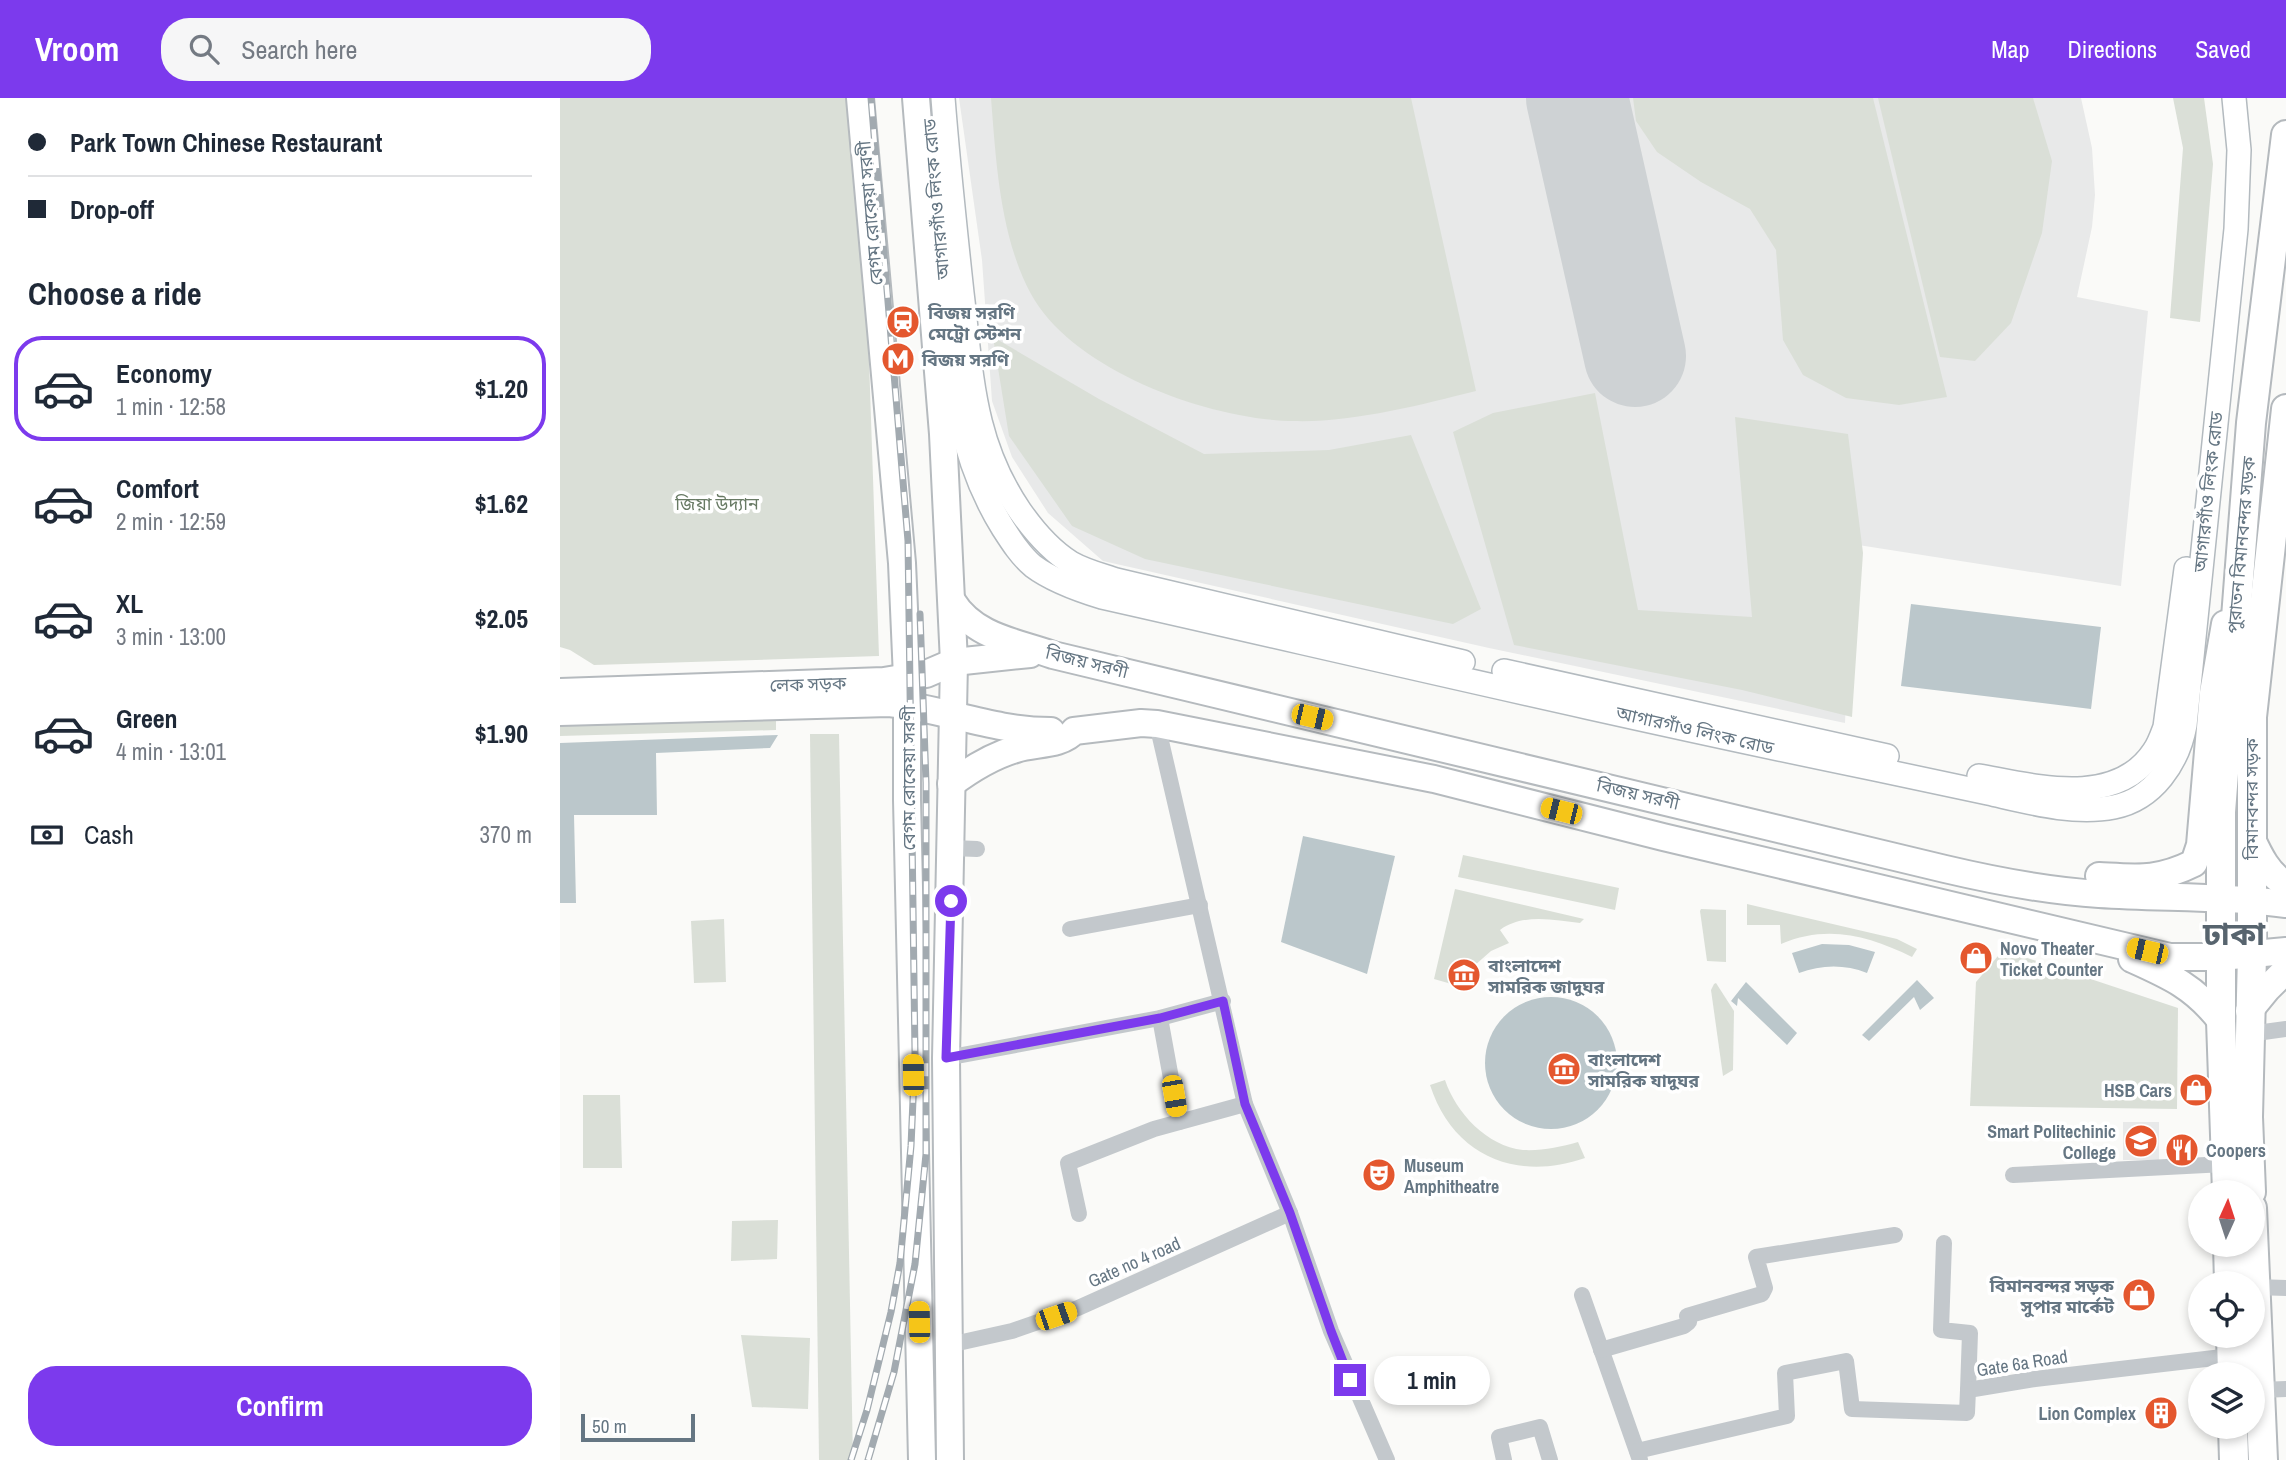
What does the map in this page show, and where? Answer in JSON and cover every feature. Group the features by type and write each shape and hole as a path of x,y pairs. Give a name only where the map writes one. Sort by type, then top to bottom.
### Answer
{"highway":[{"name":"পুরাতন বিমানবন্দর সড়ক","path":"2221,957 2221,812 2239,564 2251,423 2286,135"},
{"name":"বিমানবন্দর সড়ক","path":"2251,1180 2248,1117 2252,955 2252,716 2286,409"},
{"path":"2221,957 2226,1180"},
{"path":"2261,1348 2273,1390 2263,1460"},
{"path":"2233,1439 2234,1460"}],"main road":[{"name":"বেগম রোকেয়া সরণী","path":"860,98 902,563 907,678 907,800 922,1460"},
{"path":"916,98 942,421 952,601 954,662 951,784 964,848 946,1058 950,1460"},
{"name":"আগারগাঁও লিংক রোড","path":"927,98 953,387 960,422 983,489 996,516 1027,561 1042,572 1102,597 1740,741 2032,803 2102,808 2128,803 2146,793 2166,771 2181,744 2185,725 2236,229 2239,150 2234,98"},
{"name":"আগারগাঁও লিংক রোড","path":"943,98 948,169 975,399 984,440 1004,488 1035,533 1073,564 1116,580 1451,660 1972,775 2049,788 2094,788 2115,784 2141,767 2155,750 2165,727 2197,486 2209,355 2225,227 2226,180 2219,98"},
{"path":"1014,544 1035,533"},
{"path":"1917,861 1946,856 2054,873 2146,878 2168,875 2194,863 2200,845 2213,693 2239,564"},
{"name":"বিজয় সরণী","path":"952,601 960,614 973,625 999,638 1053,655 1999,881 2051,890 2125,896 2252,900 2286,904"},
{"name":"লেক সড়ক","path":"560,692 884,681 926,674 954,662 1013,655 1053,655"},
{"path":"560,712 869,703 907,705 1005,729 1074,731"},
{"name":"বিজয় সরণী","path":"951,784 990,759 1017,748 1067,738 1074,731 1141,723 1157,724 1255,741 1434,779 1663,837 2170,957 2221,957 2286,951"},
{"path":"2250,836 2264,864 2277,880 2286,886"},
{"path":"2080,936 2158,970 2193,990 2221,1021"},
{"path":"2249,1022 2267,989 2286,970"}],"street":[{"path":"1157,724 1245,1104 1290,1213 1331,1331 1387,1460"},
{"path":"1070,929 1200,905"},
{"path":"946,1058 1160,1018 1223,1001"},
{"path":"1160,1018 1179,1122"},
{"path":"2249,1022 2286,1029"},
{"path":"1079,1214 1068,1163 1154,1129 1245,1104"},
{"path":"2012,1175 2225,1164"},
{"name":"Gate no 4 road","path":"949,1345 1012,1331 1078,1308 1290,1213"},
{"path":"1601,1350 1685,1326 1689,1322 1687,1316 1762,1294 1765,1288 1756,1257 1895,1235"},
{"path":"1944,1243 1941,1330 1970,1333 1968,1390"},
{"path":"2265,1287 2286,1288"},
{"path":"1582,1295 1638,1455"},
{"name":"Gate 6a Road","path":"1638,1455 1787,1416 1785,1373 1846,1361 1852,1409 1967,1413 1968,1390 2231,1355"},
{"path":"1504,1460 1499,1437 1540,1427 1550,1460"}],"shaded area":[{"path":"959,98 2081,98 2092,148 2095,195 2092,227 2077,297 2148,311 2121,586 1852,544 1845,723 1489,648 1103,561 1048,513 1012,457 992,401 982,260"},
{"path":"1911,604 2101,627 2091,709 1901,686"},
{"path":"778,735 770,748 656,753 657,815 574,815 576,903 560,903 560,743"},
{"path":"1303,836 1395,856 1367,974 1281,942"},
{"path":"1822,944 1849,945 1875,952 1867,973 1833,967 1799,973 1792,953"},
{"path":"1917,980 1934,998 1920,1010 1914,997 1869,1041 1862,1035"},
{"path":"1746,982 1797,1033 1787,1045 1738,998 1737,1006 1731,1001"},
{"path":"1551,997 1576,1002 1598,1016 1612,1038 1617,1063 1612,1088 1598,1110 1576,1124 1551,1129 1526,1124 1504,1110 1490,1088 1485,1063 1490,1038 1504,1016 1526,1002"},
{"name":"Smart Politechinic College","path":"2123,1122 2159,1122 2159,1160 2123,1160"}],"green space":[{"name":"জিয়া উদ্যান","path":"560,98 854,98 867,300 879,656 594,665 560,647"},
{"path":"991,98 1411,98 1476,391 1362,416 1293,421 1223,412 1185,401 1110,368 1078,346 1051,322 1031,294 1021,272 1012,248 1001,198"},
{"path":"1633,98 1873,98 1947,397 1899,405 1846,398 1803,375 1783,340 1776,250 1750,209 1701,182 1657,152 1636,121"},
{"path":"1878,98 2033,98 2052,161 2042,233 2011,323 1975,361 1940,357"},
{"path":"2173,98 2204,98 2213,164 2200,322 2170,318 2183,148"},
{"path":"993,337 1099,399 1204,454 1329,450 1411,435 1481,609 1453,624 1145,559 1072,526 1009,436"},
{"path":"1595,393 1638,610 1752,617 1735,417 1848,434 1863,553 1852,717 1742,690 1514,645 1453,432 1493,413"},
{"path":"776,716 776,730 560,736 560,722"},
{"path":"810,734 839,734 853,1460 819,1460"},
{"path":"1463,855 1619,888 1615,910 1458,877"},
{"path":"1455,889 1584,919 1580,923 1539,919 1509,925 1500,930 1509,943 1491,951 1455,985 1434,979"},
{"path":"1747,904 1897,939 1917,949 1912,957 1864,938 1832,934 1798,938 1781,944 1780,925 1747,925"},
{"path":"1701,909 1726,910 1726,962 1707,961"},
{"path":"724,919 726,982 694,983 691,921"},
{"path":"2003,950 2178,1008 2177,1109 1970,1106 1976,982"},
{"path":"1716,983 1734,1011 1733,1070 1723,1076 1711,990"},
{"path":"1445,1080 1465,1116 1485,1135 1497,1142 1530,1150 1578,1142 1585,1158 1559,1165 1535,1167 1490,1157 1471,1146 1454,1130 1440,1110 1430,1085"},
{"path":"583,1095 620,1095 622,1168 583,1168"},
{"path":"778,1220 777,1259 731,1261 732,1221"},
{"path":"741,1335 810,1338 808,1409 752,1407"}],"runway":[{"path":"1577,98 1635,356"}],"railway":[{"path":"851,1460 867,1410 900,1263 911,1146 915,1054 908,541 871,98"},
{"path":"868,1460 894,1372 915,1264 926,1154 926,783 920,614"}],"place":[{"name":"বিজয় সরণি মেট্রো স্টেশন","path":"903,322"},
{"name":"বিজয় সরণি","path":"898,359"},
{"name":"Novo Theater Ticket Counter","path":"1976,958"},
{"name":"বাংলাদেশ সামরিক জাদুঘর","path":"1464,975"},
{"name":"বাংলাদেশ সামরিক যাদুঘর","path":"1564,1069"},
{"name":"HSB Cars","path":"2196,1090"},
{"name":"Smart Politechinic College","path":"2141,1141"},
{"name":"Coopers","path":"2182,1150"},
{"name":"Museum Amphitheatre","path":"1379,1175"},
{"name":"বিমানবন্দর সড়ক সুপার মার্কেট","path":"2139,1295"},
{"name":"Lion Complex","path":"2161,1413"}],"district":[{"name":"ঢাকা","path":"2234,933"}],"route":[{"path":"951,901 946,1058 1160,1018 1223,1001 1245,1104 1290,1213 1350,1380"}]}
